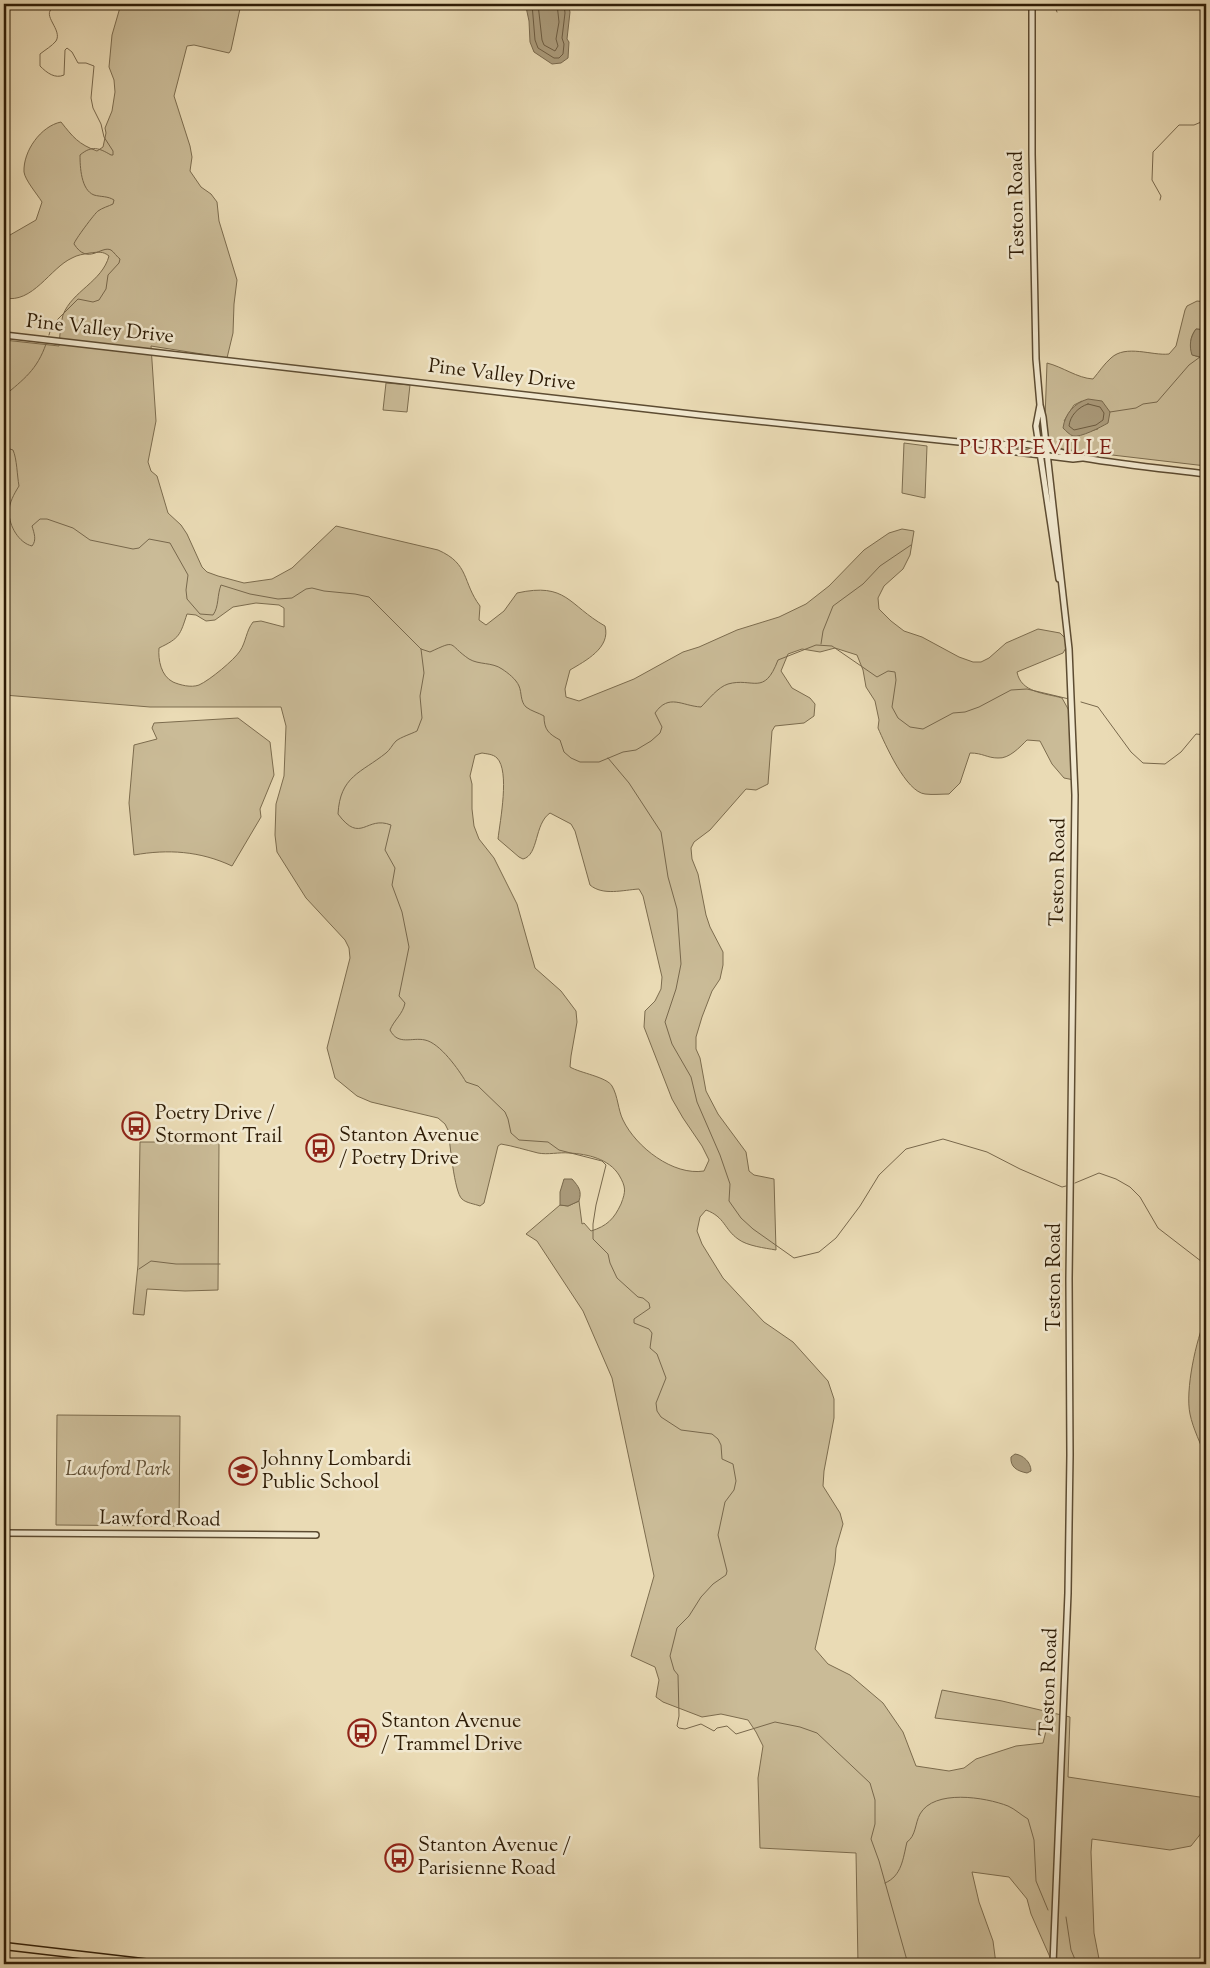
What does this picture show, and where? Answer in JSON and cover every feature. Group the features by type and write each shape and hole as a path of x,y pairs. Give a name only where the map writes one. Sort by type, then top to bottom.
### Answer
{"main road":[{"path":"4,1946 159,1964"}],"street":[{"name":"Teston Road","path":"1032,4 1032,163 1036,359 1069,649 1075,804 1069,1279 1070,1455 1068,1593 1054,1964"},
{"name":"Pine Valley Drive","path":"4,335 700,415 997,446 1008,451 1073,459 1082,458"},
{"name":"Teston Road","path":"1040,405 1036,426 1038,447 1058,576 1062,590"},
{"name":"Pine Valley Drive","path":"997,446 1007,443 1038,447 1082,458 1206,474"},
{"name":"Lawford Road","path":"4,1533 316,1535"}],"green space":[{"path":"121,4 241,4 229,53 194,45 187,46 174,96 190,146 192,157 190,171 201,187 211,194 217,202 219,221 237,280 233,333 227,358 151,346 156,421 148,462 151,471 157,476 168,513 181,525 187,534 202,567 207,572 244,583 272,579 292,568 336,526 438,550 456,561 461,568 480,606 479,620 486,625 504,611 517,593 534,590 557,593 605,626 606,634 601,647 589,658 570,670 565,689 566,697 579,701 634,679 683,652 737,630 779,617 806,604 829,586 864,550 889,533 902,529 914,531 910,555 903,569 884,586 878,598 879,609 904,631 922,637 959,657 973,662 981,662 989,658 1006,643 1038,629 1060,633 1066,639 1067,646 1063,653 1017,672 1019,679 1029,688 1062,698 1072,716 1071,726 1076,743 1076,777 1074,780 1064,778 1052,764 1040,741 1027,740 1014,752 1002,758 970,753 960,783 949,794 925,794 918,791 911,785 897,766 878,728 879,720 875,701 866,687 863,670 857,655 835,648 820,652 802,649 788,654 781,671 792,688 810,698 815,704 814,716 804,723 775,726 772,731 768,784 756,790 746,789 710,830 694,842 691,848 706,915 723,952 720,979 712,991 702,1017 696,1037 696,1049 700,1058 706,1091 718,1114 746,1152 749,1171 754,1175 774,1179 776,1250 742,1241 733,1235 717,1216 706,1210 700,1217 697,1231 702,1244 723,1278 764,1322 793,1342 828,1381 834,1399 834,1418 823,1486 840,1513 843,1524 836,1548 835,1562 815,1649 828,1664 850,1675 883,1703 903,1732 916,1766 949,1771 964,1768 976,1759 1016,1746 1043,1743 1046,1731 935,1718 942,1690 1002,1701 1070,1717 1068,1777 1206,1798 1206,1827 1191,1846 1170,1850 1092,1839 1094,1933 1100,1964 1053,1964 1031,1914 1027,1899 1009,1877 972,1872 979,1902 993,1941 996,1964 858,1964 856,1853 760,1848 758,1778 763,1746 748,1720 721,1714 702,1717 663,1702 656,1697 659,1680 655,1667 631,1656 654,1576 612,1378 583,1311 537,1241 526,1234 560,1205 568,1206 579,1201 582,1224 584,1223 591,1231 601,1227 613,1218 621,1204 624,1192 623,1183 610,1165 591,1156 569,1153 542,1154 501,1144 498,1146 484,1203 480,1206 468,1202 459,1195 448,1130 445,1124 438,1118 371,1102 357,1096 335,1078 327,1048 350,958 349,948 345,940 306,898 277,852 275,835 276,804 284,776 286,726 281,707 150,707 4,695 4,340 59,346 62,319 67,307 100,273 109,256 98,252 76,256 56,269 41,284 24,296 4,298 4,241 10,235 36,220 42,202 25,175 24,164 30,148 40,134 54,124 61,122 85,146 97,151 103,147 106,133 105,128 112,111 115,92 114,80 109,67 112,35","holes":["256,603 279,605 284,608 284,627 261,621 253,622 237,655 199,685 179,684 166,676 160,662 159,648 178,635 187,614 196,615 206,621 215,620 233,607","482,753 497,758 501,764 503,774 504,785 498,839 523,859 532,852 541,824 550,813 571,824 575,831 590,885 607,891 639,889 643,896 662,977 661,989 655,1001 645,1011 644,1027 672,1099 709,1160 704,1171 680,1169 657,1158 629,1130 623,1120 612,1086 605,1080 570,1067 577,1022 576,1011 561,991 535,968 517,904 494,858 479,839 474,826 470,776 475,755"]},
{"path":"1197,301 1206,302 1206,330 1196,329 1191,338 1191,345 1193,355 1199,357 1206,354 1206,466 1044,447 1047,363 1081,377 1093,379 1108,360 1117,354 1131,351 1169,354 1176,346 1187,306","holes":["1082,401 1098,429 1083,433 1064,421 1074,405"]},
{"path":"386,383 410,385 407,412 383,410"},
{"path":"904,443 927,446 925,498 902,493"},
{"path":"238,718 270,742 274,775 260,809 261,817 232,866 196,854 159,852 134,855 129,803 134,745 157,739 152,728 154,723"},
{"path":"140,1142 219,1142 218,1290 147,1289 144,1315 133,1314 138,1265"},
{"path":"1206,1317 1206,1458 1190,1414 1189,1392 1192,1365"},
{"name":"Lawford Park","path":"57,1415 180,1416 179,1526 56,1525"}],"water":[{"path":"528,4 568,4 570,12 567,39 569,42 568,58 561,63 552,64 534,52 530,42 526,7"},
{"path":"1196,329 1206,330 1206,354 1200,357 1192,355 1191,348 1191,338"},
{"path":"1088,399 1102,401 1110,412 1108,423 1085,434 1073,436 1063,428 1066,418 1074,406"},
{"path":"564,1179 572,1179 580,1192 579,1201 568,1206 560,1205 560,1192"},
{"path":"1015,1454 1026,1460 1030,1465 1031,1471 1027,1473 1015,1468 1011,1457"}],"waterway":[{"path":"49,335 52,325 78,299 93,302 99,300 106,289 108,275 119,263 120,259 111,250 107,249 84,254 74,244 96,213 113,204 114,200 94,195 90,192 86,188 81,172 80,155 84,152 99,149 113,155 113,151 104,137 101,124 93,108 91,98 94,66 78,63 72,52 67,48 65,50 64,75 51,75 40,66 40,54 54,43 57,37 57,32 49,15 50,11 57,6 72,4"},
{"path":"1054,4 1057,12"},
{"path":"1160,200 1161,196 1152,180 1153,152 1179,125 1194,125 1206,120"},
{"path":"4,396 24,379 34,367 46,344"},
{"path":"1110,412 1157,402 1189,365 1200,357"},
{"path":"4,447 13,450 19,486 11,502 9,517 19,538 27,544 32,546 34,544 35,536 32,526 40,519 47,519 73,528 90,540 133,549 139,548 149,539 170,543 188,575 187,599 200,614 213,615 221,585 250,594 278,599 292,598 306,589 312,588 369,597 421,649 430,652 452,645 469,659 494,665 507,672 518,683 526,707 544,716 546,728 560,740 564,752 580,762 599,762 623,752 636,750 651,741 660,733 662,727 655,713 665,703 676,702 701,707 713,694 724,686 737,682 763,682 773,671 778,660 816,645 832,646 877,677 888,671 895,672 896,680 892,707 898,718 910,727 923,729 953,713 965,712 979,707 1011,690 1027,689 1069,699"},
{"path":"821,644 823,631 833,606 863,584 880,566 911,545"},
{"path":"421,649 424,673 420,696 422,718 417,731 396,741 386,753 360,771 347,783 340,801 338,814 352,827 364,827 375,823 391,825 385,850 395,868 392,885 402,912 409,947 399,996 405,1003 390,1030 397,1038 425,1040 443,1051 466,1082 478,1086 505,1112 511,1133 519,1140 548,1142 559,1150 602,1161 606,1165 596,1205 593,1239 608,1254 617,1278 638,1297 643,1298 649,1303 650,1308 634,1319 634,1323 649,1329 652,1333 650,1348 657,1354 666,1378 656,1403 657,1411 661,1417 681,1430 712,1434 718,1439 721,1445 722,1459 733,1464 736,1481 734,1490 725,1502 718,1535 727,1571 726,1575 713,1584 701,1597 689,1616 677,1628 670,1656 674,1670 678,1675 679,1716 677,1726 685,1729 701,1724 714,1731 717,1728 727,1726 736,1734 775,1722 800,1727 817,1733 870,1783 875,1800 875,1824 871,1839 908,1964"},
{"path":"1081,702 1098,707 1131,752 1143,763 1165,764 1181,752 1196,734 1206,735"},
{"path":"608,758 629,783 661,832 668,877 677,909 681,964 676,989 665,1022 672,1044 691,1077 697,1102 720,1155 730,1184 729,1201 741,1218 753,1229 794,1258 819,1252 836,1238 860,1206 879,1175 906,1149 943,1139 987,1152 1020,1169 1062,1187 1066,1186"},
{"path":"1075,1183 1099,1173 1116,1179 1130,1187 1140,1197 1158,1228 1206,1265"},
{"path":"139,1269 151,1261 176,1264 220,1264"},
{"path":"885,1883 891,1880 898,1871 903,1860 907,1842 914,1833 920,1814 927,1806 948,1798 961,1797 987,1800 1008,1806 1028,1819 1034,1840 1036,1881 1048,1910"},
{"path":"1066,1917 1071,1950 1077,1964"}],"place":[{"name":"Poetry Drive / Stormont Trail","path":"136,1126"},
{"name":"Stanton Avenue / Poetry Drive","path":"320,1148"},
{"name":"Johnny Lombardi Public School","path":"243,1471"},
{"name":"Stanton Avenue / Trammel Drive","path":"362,1733"},
{"name":"Stanton Avenue / Parisienne Road","path":"399,1858"}],"district":[{"name":"PURPLEVILLE","path":"1036,449"}]}
